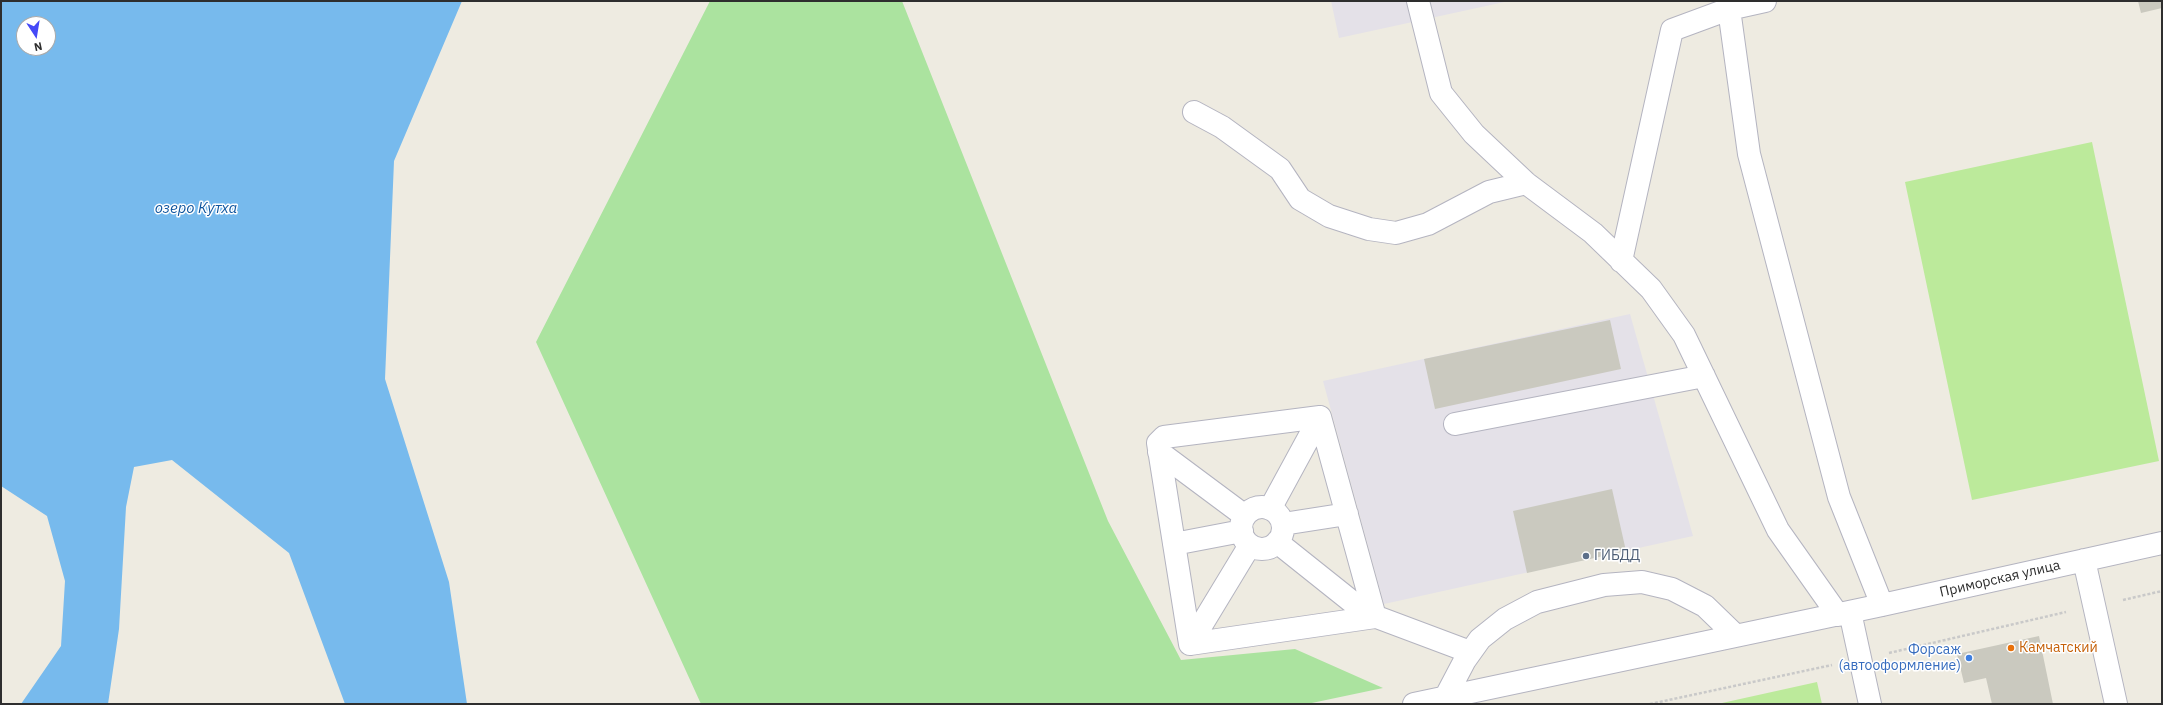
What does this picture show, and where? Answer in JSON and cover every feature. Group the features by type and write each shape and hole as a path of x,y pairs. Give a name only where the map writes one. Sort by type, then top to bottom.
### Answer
{"street":[{"path":"1418,1 1441,93 1474,134 1526,183 1593,233 1651,289 1684,335 1778,530 1844,613 1860,659 1870,704"},
{"path":"1621,260 1672,30 1729,9 1766,1"},
{"path":"1729,9 1750,154 1839,497 1882,605"},
{"path":"1194,112 1222,126 1280,169 1300,199 1329,216 1369,229 1396,233 1428,224 1489,192 1526,183"},
{"path":"1455,424 1704,376"},
{"path":"1159,452 1246,531 1258,548 1266,548 1277,525 1320,417"},
{"path":"1190,644 1158,443 1164,437 1320,417"},
{"path":"1320,417 1375,617"},
{"path":"1190,644 1258,507 1366,613 1470,652"},
{"path":"1277,525 1347,514"},
{"path":"1174,544 1246,531"},
{"name":"Приморская улица","path":"1414,704 1882,605 2162,543"},
{"path":"2084,560 2116,704"},
{"path":"1445,698 1470,652 1480,639 1505,619 1537,602 1604,585 1642,582 1672,589 1705,606 1735,635"},
{"path":"1190,644 1375,617"}],"path":[{"path":"1650,704 1860,659 2162,591"}],"shaded area":[{"path":"1331,1 1509,1 1339,38"},
{"path":"1630,314 1693,536 1384,604 1323,381"}],"green space":[{"path":"710,1 902,1 1108,521 1181,660 1295,649 1383,688 1307,704 701,704 536,342"},
{"path":"2092,142 2159,461 1972,500 1905,182"},
{"path":"1817,682 1822,704 1722,704 1722,703"}],"water":[{"name":"озеро Кутха","path":"1,1 462,1 394,161 385,379 449,582 467,704 345,704 289,553 172,460 134,467 126,507 119,629 108,704 21,704 61,646 65,581 47,516 1,486"}],"building":[{"path":"2138,1 2162,1 2162,8 2141,13"},
{"path":"1610,320 1621,369 1435,409 1424,359"},
{"path":"1612,489 1626,551 1527,573 1513,511"},
{"path":"2039,636 2053,704 1992,704 1986,678 1964,683 1957,654"}],"place":[{"name":"ГИБДД","path":"1586,556"},
{"name":"Камчатский","path":"2011,648"},
{"name":"Форсаж (автооформление)","path":"1969,658"}]}
